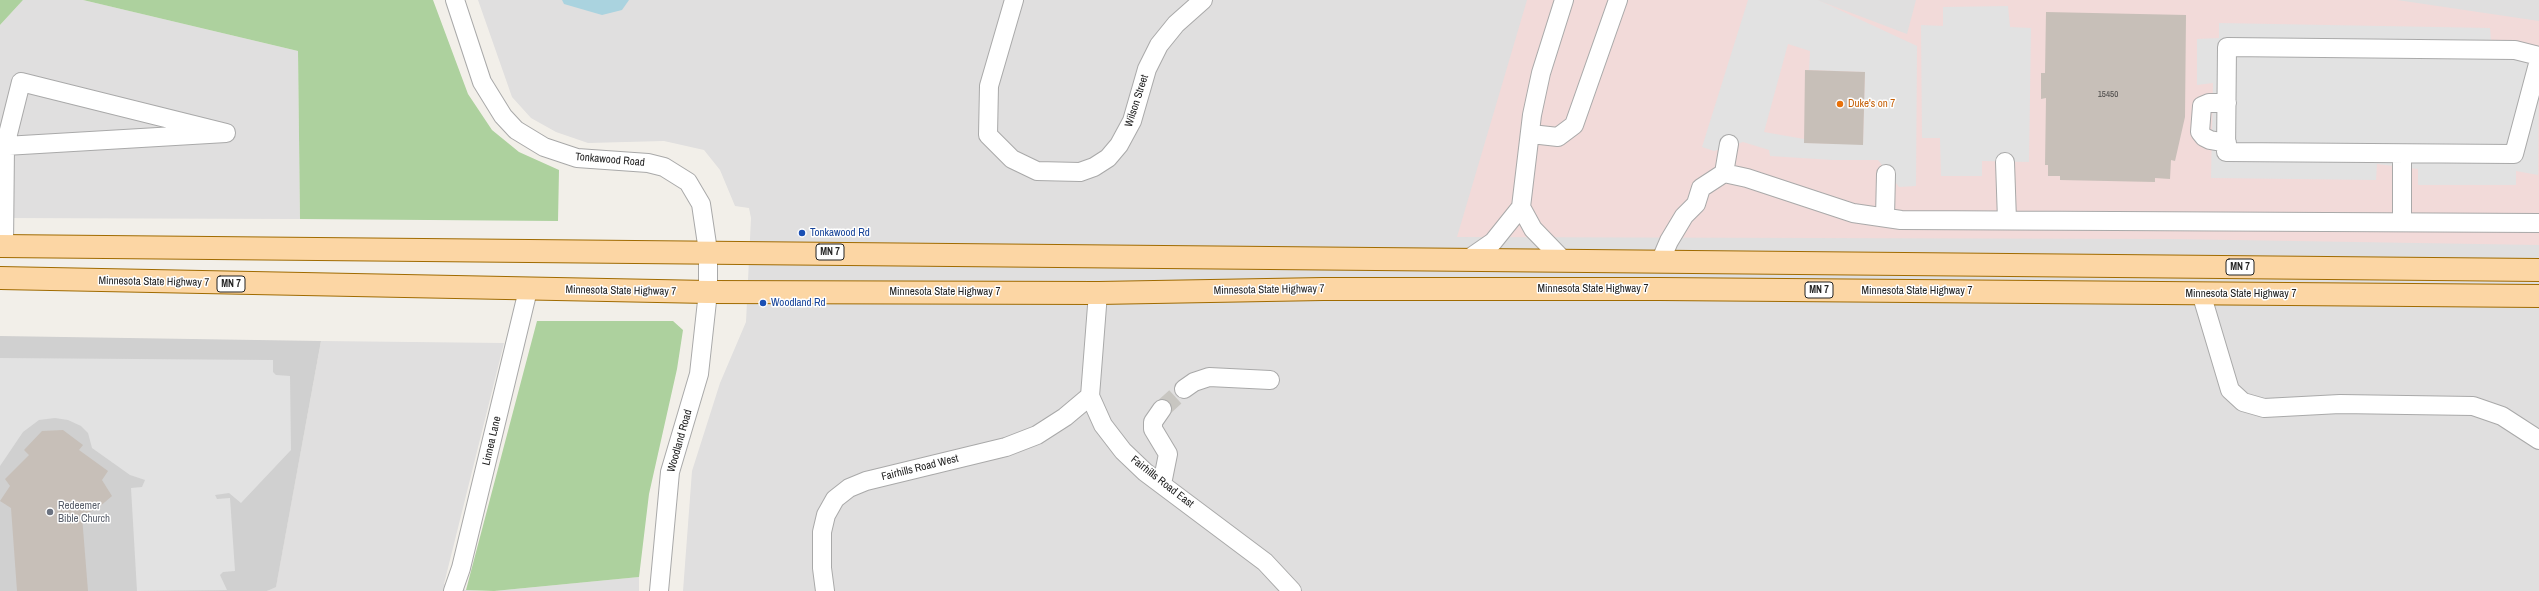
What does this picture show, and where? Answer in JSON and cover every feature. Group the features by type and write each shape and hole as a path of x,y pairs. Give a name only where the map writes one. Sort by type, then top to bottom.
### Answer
{"main road":[{"name":"MN 7","path":"2,246 708,251 2539,270"},
{"name":"Minnesota State Highway 7","path":"0,278 528,290 708,292 1098,293 1323,289 1668,289 2539,296"}],"street":[{"name":"Tonkawood Road","path":"455,0 482,82 500,111 516,130 544,147 577,158 648,163 678,174 688,182 701,204 708,251 708,292"},
{"name":"Wilson Street","path":"1014,0 989,86 988,135 1012,159 1037,171 1080,172 1094,167 1108,158 1120,145 1132,121 1147,69 1159,45 1176,24 1203,0"},
{"path":"1467,260 1493,242 1521,207 1531,134 1532,115 1542,73 1564,0"},
{"path":"1531,134 1558,138 1574,125 1618,0"},
{"path":"2539,56 2515,50 2227,47 2226,152 2514,154 2539,60"},
{"path":"2,246 4,146 21,82 226,133 4,146"},
{"path":"2227,103 2209,103 2202,106 2200,125 2200,132 2204,137 2227,143"},
{"path":"1724,173 1729,144"},
{"path":"2402,154 2402,222"},
{"path":"2006,162 2007,220"},
{"path":"1660,262 1669,241 1684,216 1696,204 1701,188 1724,173 1747,178 1853,213 1901,220 2539,223"},
{"path":"1885,217 1886,174"},
{"path":"1521,207 1533,229 1564,261"},
{"name":"Linnea Lane","path":"453,591 461,568 528,290"},
{"name":"Woodland Road","path":"659,591 670,472 699,374 708,292"},
{"name":"Fairhills Road East","path":"1098,293 1090,396 1103,425 1123,451 1162,484 1265,562 1292,591"},
{"path":"2200,293 2218,358 2230,390 2243,402 2264,408 2340,404 2473,406 2502,416 2539,440"},
{"path":"1184,389 1194,382 1209,377 1270,380"},
{"name":"Fairhills Road West","path":"825,591 822,568 822,532 826,515 835,499 849,488 866,481 1006,447 1037,435 1065,418 1090,396"},
{"path":"1162,409 1153,422 1153,428 1168,454 1162,484"}],"shaded area":[{"path":"23,0 83,0 298,51 300,219 0,218 0,25"},
{"path":"478,0 2539,0 2539,591 683,591 692,471 720,383 746,322 751,218 749,208 735,206 720,170 704,150 664,141 588,143 556,132 531,118 512,97"},
{"path":"1527,0 1817,0 1907,34 1916,0 2397,0 2539,21 2539,245 2172,239 1457,237"},
{"path":"1748,0 1818,0 1917,46 1916,186 1899,187 1878,160 1832,160 1770,156 1769,150 1743,142 1714,151 1702,147","holes":["1788,44 1810,51 1809,70 1865,72 1863,144 1804,143 1804,139 1764,132"]},
{"path":"2008,6 2010,27 2031,28 2029,162 1982,161 1982,176 1941,176 1940,138 1922,138 1921,25 1943,26 1943,7"},
{"path":"2219,23 2490,28 2491,41 2539,49 2538,175 2516,171 2516,185 2418,185 2418,169 2377,164 2376,180 2211,178 2213,83 2197,85 2197,39 2219,38"},
{"path":"0,336 321,341 276,587 267,591 0,591"},
{"path":"321,341 504,343 444,584 466,590 482,591 267,591 276,586"},
{"path":"0,358 273,360 273,372 276,375 290,376 291,450 241,503 229,493 215,495 217,499 230,498 235,571 223,572 220,575 227,590 137,591 131,488 142,487 145,480 130,475 92,448 88,433 81,426 68,420 55,418 39,420 23,432 0,466"},
{"path":"639,577 639,591 494,591"}],"green space":[{"path":"0,0 23,0 0,25"},
{"path":"83,0 433,0 468,94 492,130 519,152 559,170 558,221 300,219 298,51"},
{"path":"537,321 673,321 683,330 677,369 649,494 639,577 494,591 466,590"}],"water":[{"path":"562,0 629,0 622,10 602,15 564,4"}],"building":[{"path":"2046,12 2186,15 2185,117 2175,161 2171,160 2170,179 2155,178 2155,182 2060,180 2060,176 2048,176 2048,165 2045,165 2046,98 2041,99 2041,73 2045,73"},
{"path":"1805,70 1865,72 1863,145 1804,143"},
{"name":"Redeemer Bible Church","path":"63,430 83,445 79,450 108,471 102,480 112,496 98,508 82,516 88,591 17,591 11,508 0,501 10,486 5,479 29,455 24,450 42,431"}],"tunnel":[{"path":"1162,409 1184,389"}],"place":[{"name":"Duke's on 7","path":"1840,104"},
{"name":"Tonkawood Rd","path":"802,233"},
{"name":"Woodland Rd","path":"763,303"},
{"name":"Redeemer Bible Church","path":"50,512"}]}
